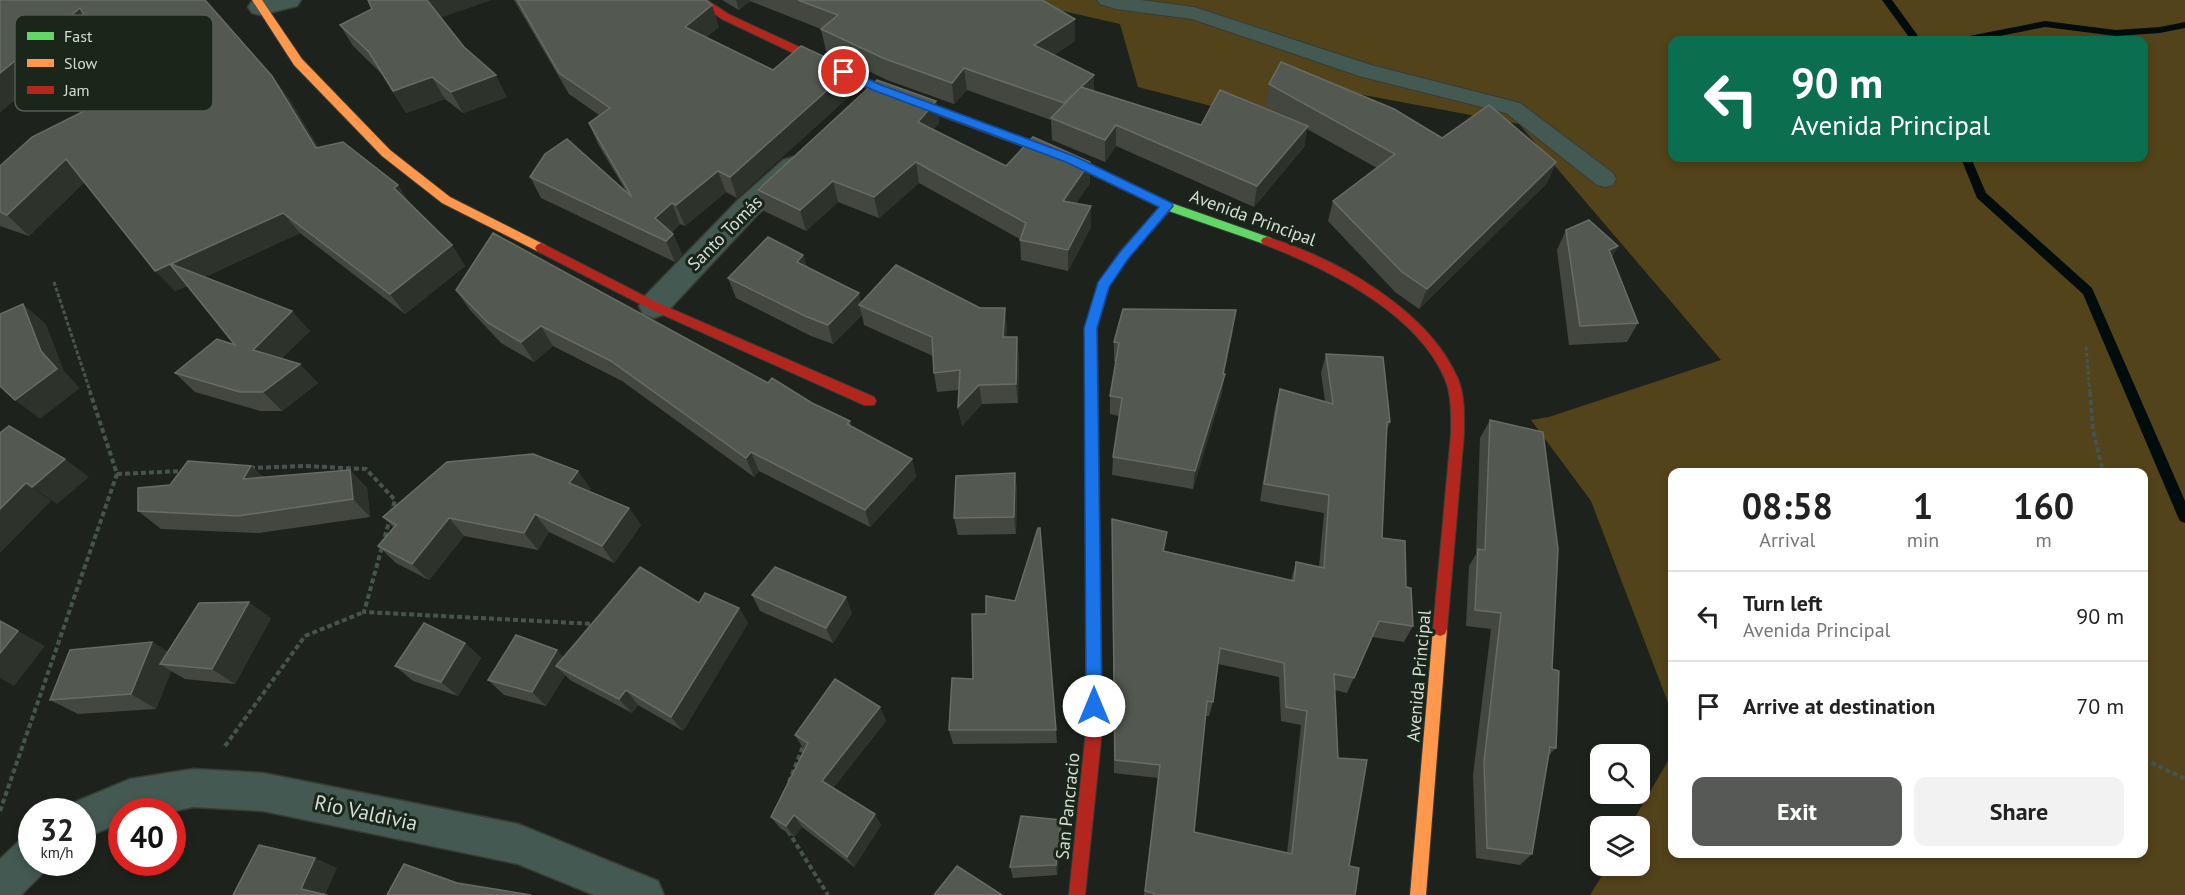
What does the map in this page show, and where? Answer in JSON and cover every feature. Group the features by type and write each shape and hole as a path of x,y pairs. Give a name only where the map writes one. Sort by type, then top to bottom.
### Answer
{"street":[{"path":"288,0 259,4 298,62 386,153 446,200 654,306 870,401"},
{"name":"Avenida Principal","path":"699,0 869,96 1070,159 1167,206 1300,252 1356,283 1410,322 1438,352 1452,380 1458,419 1418,895"},
{"name":"Santo Tomás","path":"654,306 748,207 811,150"},
{"name":"San Pancracio","path":"1077,895 1094,730 1091,328 1103,285 1124,255 1167,206"},
{"name":"Río Valdivia","path":"96,813 130,799 193,788 263,792 518,844 644,895"},
{"path":"0,887 18,870"}],"lane":[{"path":"1107,0 1194,13 1366,71 1513,108 1605,179"}],"path":[{"path":"0,812 117,474 54,282"},
{"path":"2086,347 2092,430 2102,468"},
{"path":"246,468 304,466 366,469 395,500 364,612"},
{"path":"117,474 187,471"},
{"path":"193,788 304,636 364,612 605,624"},
{"path":"785,791 807,738"},
{"path":"2148,761 2185,779"},
{"path":"782,822 828,895"}],"shaded area":[{"path":"1023,0 2185,0 2185,895 1590,895 1602,876 1650,876 1650,816 1636,816 1643,804 1650,804 1650,792 1668,761 1668,858 2148,858 2148,468 1668,468 1668,703 1591,501 1531,420 1549,417 1721,360 1519,124 1310,85 1273,122 1138,87 1120,24"}],"building":[{"path":"0,0 205,0 272,76 316,148 343,142 398,185 394,188 452,245 390,294 283,213 171,264 292,311 253,350 300,364 263,392 240,392 175,373 217,339 235,345 170,264 155,271 66,159 7,215 0,212 0,166 32,137 84,111 213,111 213,15 84,15 80,8 71,15 15,15 15,61 0,73"},
{"path":"368,0 427,0 464,47 496,75 451,92 432,77 393,91 369,52 340,25 372,9"},
{"path":"517,0 705,0 712,5 685,27 773,70 801,46 851,69 730,177 718,171 676,205 672,203 655,218 673,234 666,241 530,177 545,154 567,139 632,197 589,123 610,108 559,73"},
{"path":"798,0 1042,0 1075,19 1034,45 1094,75 1064,103 964,68 952,83 883,58 821,29 838,15"},
{"path":"1281,62 1394,109 1442,138 1489,105 1556,162 1427,289 1402,272 1333,201 1395,154 1269,84"},
{"path":"877,80 936,101 918,122 1006,166 1033,137 1090,162 1063,201 1091,206 1068,250 1020,240 1026,223 916,162 874,197 833,181 800,210 758,190"},
{"path":"1081,87 1201,125 1220,90 1308,126 1257,186 1116,125 1105,140 1051,118"},
{"path":"1589,220 1618,246 1609,250 1638,323 1580,326 1566,230"},
{"path":"493,233 768,383 772,378 812,403 850,421 847,424 912,459 865,510 751,452 746,458 611,361 541,326 521,342 488,323 456,290"},
{"path":"768,237 803,255 797,262 859,293 828,325 728,278"},
{"path":"896,265 980,308 1005,308 1003,337 1017,337 1016,384 979,385 958,407 960,370 934,373 932,337 859,305"},
{"path":"23,304 41,351 57,369 15,400 0,386 0,314"},
{"path":"1123,309 1236,310 1223,374 1225,374 1195,471 1113,457 1122,398 1110,396 1119,343 1114,342"},
{"path":"1326,354 1383,357 1390,422 1387,422 1382,538 1405,541 1406,587 1411,588 1413,626 1379,621 1354,678 1334,674 1338,758 1367,760 1349,866 1359,868 1355,895 1153,895 1154,893 1145,891 1160,765 1115,760 1112,519 1167,532 1163,551 1294,581 1296,562 1324,568 1329,495 1264,484 1280,389 1333,404","holes":["1220,648 1284,663 1286,707 1307,711 1292,854 1194,832 1207,701 1213,702"]},
{"path":"1490,420 1543,432 1558,549 1552,669 1559,671 1556,748 1550,747 1532,854 1487,848 1484,762 1501,613 1475,610 1478,549 1485,550"},
{"path":"9,426 65,459 32,487 26,483 0,509 0,433"},
{"path":"533,454 578,471 569,483 629,508 602,546 535,514 524,533 449,518 412,564 378,546 396,525 383,517 447,462"},
{"path":"188,461 251,466 243,479 350,470 353,499 238,516 138,511 138,488 170,485"},
{"path":"1015,473 1014,517 954,518 956,476"},
{"path":"1038,528 1040,528 1056,730 949,730 952,678 973,679 972,614 986,614 986,596 1015,601"},
{"path":"640,567 699,603 705,593 739,608 671,717 626,690 619,699 556,666"},
{"path":"775,567 846,597 826,628 752,595"},
{"path":"249,602 212,669 160,664 199,603"},
{"path":"0,621 18,631 0,653"},
{"path":"424,623 465,643 441,682 395,666"},
{"path":"516,635 557,650 532,692 488,680"},
{"path":"152,642 131,694 50,700 70,650"},
{"path":"835,679 880,707 822,781 875,814 847,857 794,815 786,826 771,817 808,743 795,735"},
{"path":"1021,816 1061,820 1056,865 1010,867"},
{"path":"259,845 315,858 301,889 327,895 233,895"},
{"path":"404,864 457,883 531,895 387,895"},
{"path":"957,866 1002,895 934,895"}],"waterway":[{"path":"1887,0 1913,36"},
{"path":"1984,36 2045,24 2116,33 2160,30 2185,25"},
{"path":"1968,162 1981,195 2088,291 2185,517"}],"traffic: fast":[{"path":"996,132 1070,159 1167,206 1267,241"}],"traffic: slow":[{"path":"257,0 298,62 386,153 446,200 541,248"},
{"path":"1093,550 1091,328 1103,285 1124,255 1167,206"},
{"path":"1418,895 1440,629"}],"traffic: jam":[{"path":"700,0 726,17 877,88 996,132"},
{"path":"1267,241 1318,262 1373,294 1422,335 1440,357 1452,380 1458,420 1440,629"},
{"path":"541,248 654,306 869,401"},
{"path":"1077,895 1094,730 1093,550"}],"route":[{"path":"844,72 877,88 1070,159 1167,206 1124,255 1103,285 1091,328 1094,706"}]}
